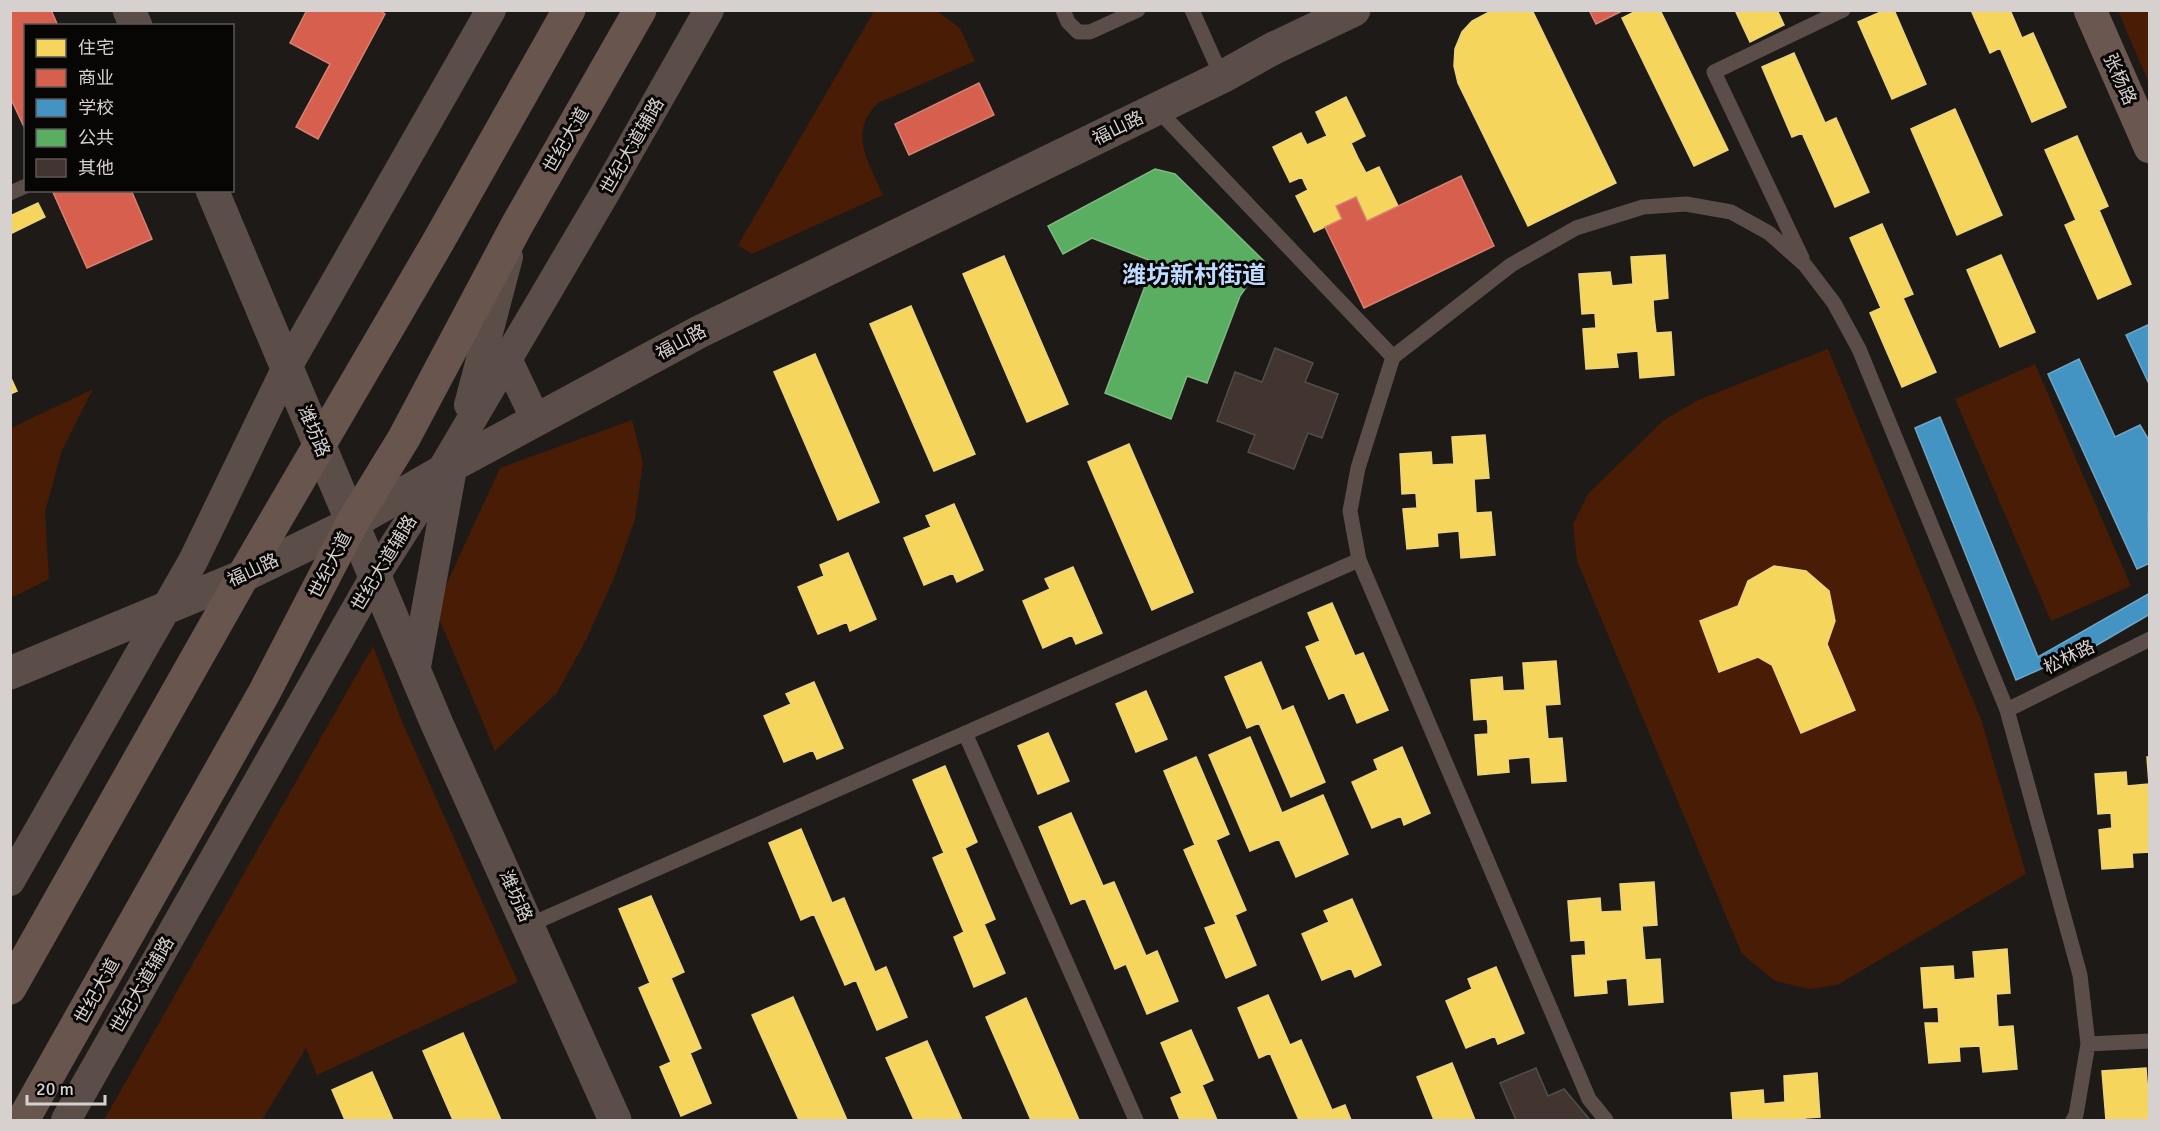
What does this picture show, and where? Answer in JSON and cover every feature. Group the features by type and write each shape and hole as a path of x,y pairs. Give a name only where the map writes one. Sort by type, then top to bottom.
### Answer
{"main road":[{"path":"10,988 243,576 438,242 569,10"},
{"name":"世纪大道","path":"23,1120 264,693 352,523 404,438 517,225 640,10"},
{"name":"张杨路","path":"2090,10 2150,147"}],"street":[{"path":"129,10 135,24"},
{"path":"10,881 193,561 287,367 491,10"},
{"name":"世纪大道辅路","path":"66,1120 375,576 450,460 709,10"},
{"name":"福山路","path":"10,673 243,576 352,523 450,460 536,420 699,332 1157,109 1274,48 1354,10"},
{"name":"潍坊路","path":"213,192 415,672 615,1120"},
{"path":"415,672 450,460 517,225"},
{"path":"507,359 536,420"}],"lane":[{"path":"1063,10 1068,22 1078,32 1090,32 1138,10"},
{"path":"1192,10 1222,77"},
{"path":"1805,265 1714,72 1843,10"},
{"path":"1157,109 1393,357"},
{"path":"10,193 24,187"},
{"path":"1606,1120 1589,1099 1359,560 1350,511 1358,468 1393,357 1511,265 1576,228 1643,207 1686,204 1731,212 1769,233 1805,265 1834,303 1858,349 2007,710 2080,975 2088,1044 2076,1115 2073,1120"},
{"path":"529,925 1359,560"},
{"name":"松林路","path":"2007,710 2150,639"},
{"path":"965,733 1136,1120"},
{"path":"2088,1044 2150,1041"}],"shaded area":[{"path":"874,11 937,11 960,28 975,61 878,103 869,114 862,137 867,160 883,195 752,254 738,245"},
{"path":"2118,11 2149,11 2149,83"},
{"path":"1828,349 1982,722 2026,874 1837,985 1809,989 1775,981 1742,954 1577,561 1573,524 1588,494 1664,420 1698,400"},
{"path":"2035,364 2131,586 2051,621 1955,399"},
{"path":"93,389 62,450 45,512 49,579 11,598 11,428"},
{"path":"632,420 643,463 635,519 616,573 587,638 557,693 495,751 435,609 500,468"},
{"path":"373,646 403,724 518,982 317,1075 306,1048 262,1120 104,1120"}],"building: 住宅":[{"path":"1493,10 1532,10 1616,183 1528,226 1458,83 1454,66 1455,49 1462,32 1472,21"},
{"path":"1638,10 1660,10 1728,150 1694,166 1622,18"},
{"path":"1735,10 1777,10 1784,25 1750,42"},
{"path":"1885,10 1894,10 1926,84 1892,99 1858,22"},
{"path":"1971,10 2010,10 2022,38 2033,33 2066,107 2032,122 2000,48 1990,53"},
{"path":"1794,53 1825,123 1836,118 1869,192 1835,207 1802,133 1792,137 1762,67"},
{"path":"1346,97 1365,136 1351,143 1358,158 1366,173 1379,167 1398,206 1367,221 1356,197 1336,206 1342,219 1314,232 1296,196 1308,190 1302,177 1290,182 1273,147 1301,133 1307,145 1327,136 1316,112"},
{"path":"1955,109 2002,215 1957,235 1911,129"},
{"path":"2077,136 2108,206 2099,210 2131,284 2098,299 2065,225 2076,220 2045,150"},
{"path":"38,203 45,217 10,234 10,216"},
{"path":"1882,224 1913,294 1903,298 1936,372 1902,387 1870,313 1881,308 1850,238"},
{"path":"1665,255 1668,298 1653,300 1654,316 1656,333 1671,332 1674,375 1640,378 1638,351 1616,353 1618,367 1586,369 1583,329 1596,328 1595,313 1582,314 1579,274 1610,272 1612,286 1633,284 1631,257"},
{"path":"2001,255 2035,332 2000,347 1967,270"},
{"path":"1004,256 1068,404 1027,422 963,274"},
{"path":"911,306 975,454 934,471 870,324"},
{"path":"815,354 879,502 838,520 774,372"},
{"path":"10,376 17,391 10,394"},
{"path":"1485,435 1489,478 1474,479 1476,513 1491,512 1495,555 1461,558 1459,531 1437,533 1438,546 1407,549 1403,509 1417,508 1416,493 1402,494 1400,454 1431,452 1432,465 1454,464 1452,437"},
{"path":"1129,444 1193,592 1152,610 1088,462"},
{"path":"954,504 983,570 957,582 953,573 924,585 904,538 931,527 926,516"},
{"path":"848,553 876,619 850,631 847,622 818,634 798,587 824,576 820,565"},
{"path":"1774,566 1806,571 1829,591 1835,621 1827,644 1855,710 1801,733 1772,665 1758,657 1719,672 1700,621 1738,606 1748,581"},
{"path":"1073,567 1102,633 1076,644 1072,635 1043,648 1023,601 1050,589 1045,579"},
{"path":"1332,603 1355,656 1363,653 1388,710 1357,723 1344,692 1329,699 1306,647 1320,641 1308,613"},
{"path":"1556,661 1560,704 1545,705 1548,739 1562,738 1566,781 1532,783 1530,757 1508,759 1509,772 1478,775 1475,735 1488,734 1488,726 1487,719 1474,720 1471,680 1502,677 1503,691 1525,690 1523,663"},
{"path":"1261,662 1282,711 1293,706 1325,782 1291,797 1259,723 1247,728 1225,677"},
{"path":"814,682 843,748 817,759 813,750 784,762 764,716 791,704 786,694"},
{"path":"1146,691 1167,739 1136,752 1116,704"},
{"path":"1048,733 1069,781 1038,794 1018,746"},
{"path":"1250,737 1282,813 1323,795 1348,854 1296,877 1279,839 1250,851 1209,755"},
{"path":"1402,747 1430,813 1404,825 1401,816 1372,828 1352,782 1378,770 1374,760"},
{"path":"1196,757 1229,834 1216,840 1246,910 1235,915 1256,965 1226,978 1205,928 1216,924 1184,850 1195,845 1164,771"},
{"path":"2147,757 2150,757 2150,852 2132,853 2133,867 2102,869 2099,830 2112,828 2111,813 2098,814 2095,774 2126,772 2127,786 2149,784"},
{"path":"945,766 977,842 965,848 995,919 984,924 1005,973 974,987 954,937 964,932 933,858 944,853 913,780"},
{"path":"1071,813 1103,886 1114,882 1146,956 1157,951 1178,1001 1147,1014 1126,964 1115,969 1085,898 1071,904 1039,827"},
{"path":"801,829 832,903 844,898 875,972 886,967 907,1017 877,1030 856,980 845,985 814,914 801,920 769,843"},
{"path":"1654,882 1657,925 1642,926 1645,960 1660,959 1663,1002 1629,1005 1627,978 1606,980 1607,993 1575,996 1572,956 1586,955 1585,940 1571,941 1568,901 1600,898 1601,912 1622,911 1620,884"},
{"path":"651,896 684,972 671,978 701,1048 690,1053 711,1103 681,1116 660,1067 671,1062 639,988 650,983 619,909"},
{"path":"1352,899 1381,965 1355,977 1351,968 1322,980 1302,934 1329,922 1324,911"},
{"path":"2007,949 2010,993 1996,994 1998,1027 2013,1026 2017,1069 1983,1072 1980,1046 1959,1047 1960,1061 1929,1063 1925,1023 1939,1023 1938,1007 1924,1008 1921,968 1953,966 1954,980 1975,978 1973,952"},
{"path":"1496,967 1524,1033 1498,1044 1495,1036 1466,1048 1446,1001 1472,989 1468,979"},
{"path":"1268,995 1290,1045 1301,1040 1332,1110 1345,1105 1351,1120 1299,1120 1270,1053 1259,1058 1238,1008"},
{"path":"793,997 847,1120 799,1120 752,1015"},
{"path":"1026,998 1079,1120 1031,1120 986,1017"},
{"path":"1191,1030 1213,1080 1202,1085 1217,1120 1180,1120 1171,1098 1182,1093 1161,1043"},
{"path":"463,1033 501,1120 453,1120 423,1051"},
{"path":"927,1041 962,1120 914,1120 886,1058"},
{"path":"1452,1063 1475,1120 1434,1120 1417,1077"},
{"path":"2146,1068 2150,1120 2106,1120 2102,1071"},
{"path":"372,1072 393,1120 345,1120 332,1090"},
{"path":"1817,1073 1820,1117 1805,1118 1805,1120 1733,1120 1731,1093 1763,1090 1764,1104 1785,1102 1784,1076"}],"building: 商业":[{"path":"10,10 51,10 57,24 24,24 24,127 10,97"},
{"path":"307,10 379,10 385,14 318,139 296,127 330,64 290,43"},
{"path":"1589,10 1624,10 1596,24"},
{"path":"979,83 994,115 909,155 895,124"},
{"path":"1461,176 1494,246 1364,308 1325,227 1342,219 1336,206 1356,197 1367,221"},
{"path":"53,192 132,192 152,239 87,268"}],"building: 学校":[{"path":"2150,324 2150,386 2126,335"},
{"path":"2079,359 2115,437 2140,425 2150,442 2150,513 2148,514 2150,563 2137,569 2048,374"},
{"path":"1940,417 2038,657 2150,593 2150,614 2056,669 2052,664 2016,680 1915,428"}],"building: 公共":[{"path":"1155,169 1175,174 1264,261 1240,296 1207,383 1187,376 1171,419 1105,393 1154,262 1092,238 1063,254 1048,226"}],"building: 其他":[{"path":"1275,348 1313,363 1305,382 1338,394 1322,438 1308,433 1294,469 1248,452 1255,435 1217,421 1235,372 1262,382"},
{"path":"1536,1068 1548,1096 1564,1089 1590,1120 1516,1120 1500,1083"}],"district":[{"name":"潍坊新村街道","path":"1194,275"}]}
